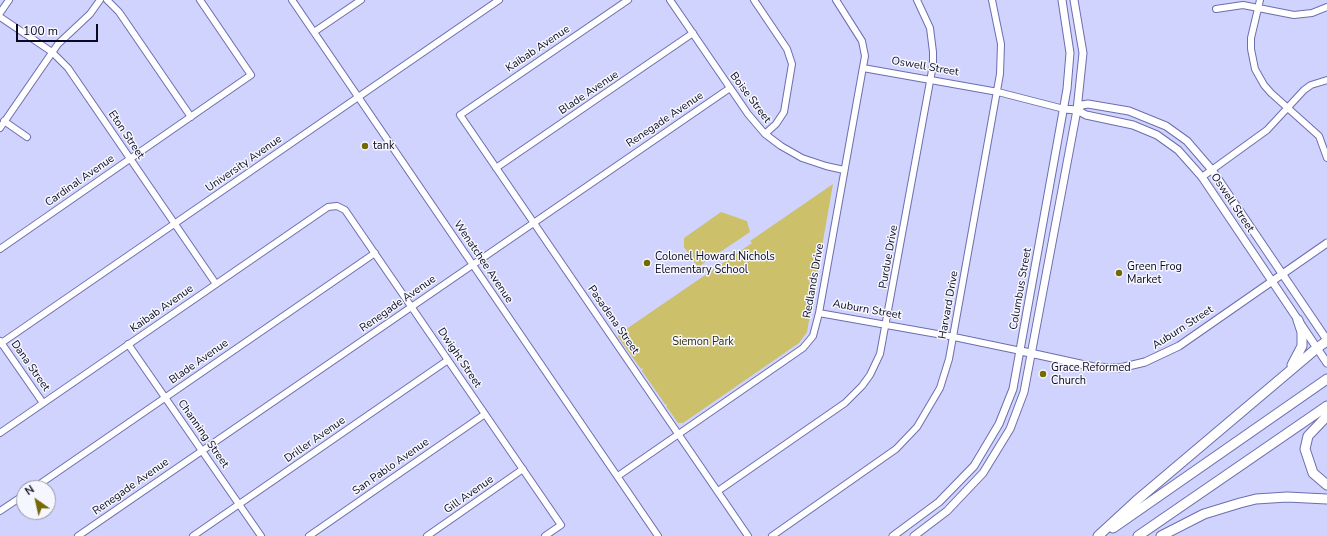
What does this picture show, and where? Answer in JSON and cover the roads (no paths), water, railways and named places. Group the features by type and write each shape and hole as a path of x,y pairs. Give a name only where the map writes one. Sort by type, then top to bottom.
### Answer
{"highway":[{"path":"1286,374 1298,356 1302,346 1302,332 1298,320"},
{"path":"1098,536 1136,501 1327,341"},
{"path":"1102,536 1327,379"},
{"path":"1138,536 1327,406"},
{"path":"1327,416 1308,436 1305,449 1312,473 1327,485"},
{"path":"1161,536 1204,514 1240,503 1287,497 1327,499"}],"main road":[{"name":"Columbus Street","path":"893,536 926,513 963,479 983,453 999,424 1007,404 1021,351 1064,109 1070,53 1062,0"},
{"name":"Columbus Street","path":"914,536 934,522 960,500 993,459 1010,429 1019,409 1032,354 1077,110 1083,53 1074,0"},
{"name":"Oswell Street","path":"1077,110 1082,105 1088,104 1129,111 1154,120 1177,133 1187,141 1212,170 1327,341"},
{"name":"Oswell Street","path":"1064,109 1077,110 1086,115 1133,125 1157,135 1178,150 1202,177 1326,362"},
{"name":"Auburn Street","path":"1021,351 1094,368 1120,368 1145,362 1178,346 1327,243"}],"street":[{"path":"0,13 9,0"},
{"path":"0,128 52,52 67,35 90,14 100,0"},
{"path":"107,0 119,12 191,117"},
{"name":"Cardinal Avenue","path":"0,248 251,75 200,0"},
{"name":"Wenatchee Avenue","path":"292,0 658,536"},
{"path":"314,32 361,0"},
{"name":"University Avenue","path":"0,342 499,0"},
{"name":"Kaibab Avenue","path":"460,115 628,0"},
{"name":"Boise Street","path":"670,0 748,114 765,134 781,146 802,158 844,170"},
{"path":"754,0 787,50 792,64 784,112 776,124 765,134"},
{"name":"Redlands Drive","path":"618,476 803,348 813,336 819,313 865,56 862,41 836,0"},
{"name":"Purdue Drive","path":"718,491 853,396 870,376 876,364 887,325 933,65 932,39 926,18 918,0"},
{"name":"Harvard Drive","path":"772,536 884,459 907,438 926,414 940,388 954,337 998,92 1001,44 992,0"},
{"path":"1260,0 1251,38 1252,58 1257,73 1264,85 1319,136 1327,158"},
{"path":"1216,9 1243,5 1294,15 1312,13 1327,7"},
{"name":"Eton Street","path":"0,17 52,52 68,68 216,284"},
{"name":"Blade Avenue","path":"496,168 693,33"},
{"name":"Oswell Street","path":"863,68 998,92 1064,109"},
{"path":"1202,177 1258,137 1304,90 1311,85 1327,80"},
{"name":"Renegade Avenue","path":"78,536 730,88"},
{"name":"Pasadena Street","path":"460,115 748,536"},
{"path":"4,121 27,137"},
{"name":"Kaibab Avenue","path":"0,432 328,207 337,206"},
{"name":"Dwight Street","path":"337,206 345,210 561,525 545,536"},
{"name":"Blade Avenue","path":"46,480 375,253"},
{"name":"Auburn Street","path":"819,313 954,337 1021,351"},
{"name":"Dana Street","path":"0,342 43,403"},
{"name":"Channing Street","path":"128,344 260,536"},
{"name":"Driller Avenue","path":"193,536 448,360"},
{"name":"San Pablo Avenue","path":"309,536 485,414"},
{"name":"Gill Avenue","path":"427,536 523,470"},
{"path":"0,511 16,500"}],"place":[{"name":"tank","path":"365,146"},
{"name":"Colonel Howard Nichols Elementary School","path":"647,263"},
{"name":"Green Frog Market","path":"1119,273"},
{"name":"Grace Reformed Church","path":"1043,374"}],"park label":[{"name":"Siemon Park","path":"703,342"}]}
